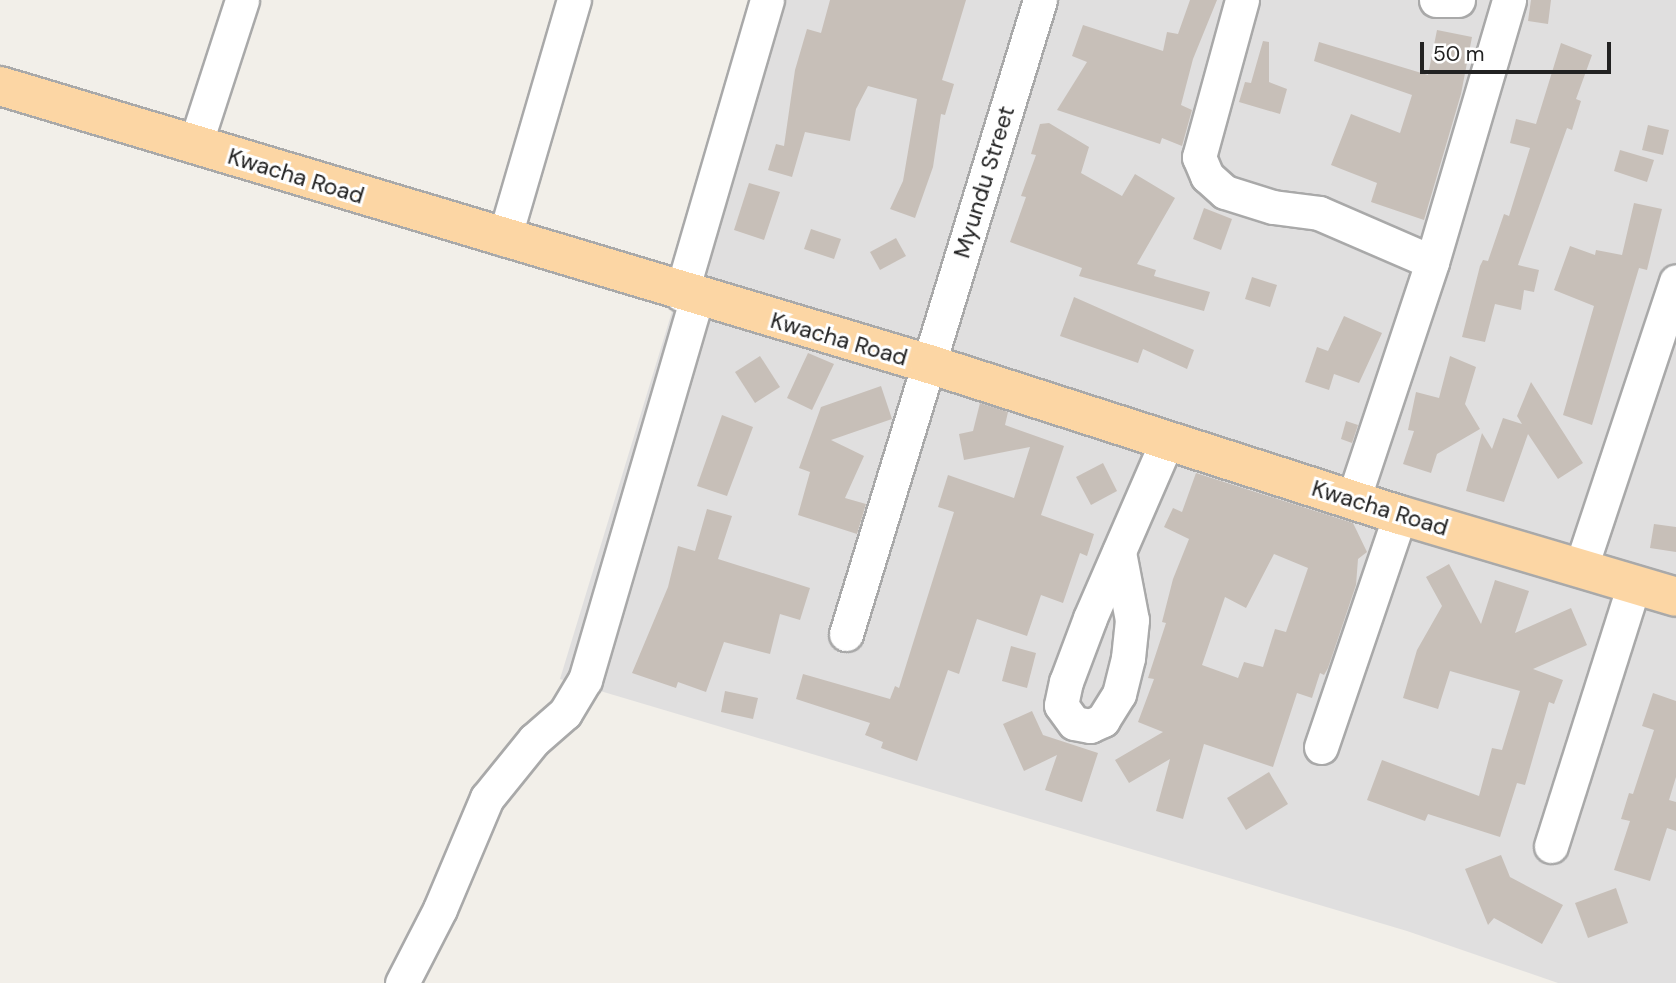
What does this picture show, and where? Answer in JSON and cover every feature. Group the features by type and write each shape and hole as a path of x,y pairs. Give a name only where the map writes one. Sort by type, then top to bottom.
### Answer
{"main road":[{"name":"Kwacha Road","path":"0,86 689,296 929,364 1400,515 1676,597"}],"street":[{"path":"195,145 242,0"},
{"path":"504,239 574,0"},
{"path":"402,983 440,909 488,798 534,740 565,713 585,680 767,0"},
{"name":"Myundu Street","path":"846,634 1040,0"},
{"path":"1242,0 1199,157 1207,176 1225,192 1273,207 1319,213 1433,262"},
{"path":"1436,0 1458,0"},
{"path":"1353,500 1433,262 1509,0 1502,0"},
{"path":"1581,568 1676,281"},
{"path":"1119,552 1167,441"},
{"path":"1321,747 1400,515"},
{"path":"1551,846 1634,584"}],"shaded area":[{"path":"767,0 1676,0 1676,983 1558,983 1407,931 560,679"}],"building":[{"path":"830,0 966,0 942,80 954,84 945,115 941,114 933,167 915,218 890,209 903,181 917,99 868,86 856,109 850,141 805,132 792,177 768,170 776,144 784,146 795,70 807,29 821,33"},
{"path":"1190,0 1217,0 1193,59 1181,105 1192,110 1182,146 1162,138 1160,144 1057,110 1087,62 1072,56 1083,25 1163,51 1167,32 1178,34"},
{"path":"1531,0 1551,0 1548,24 1528,21"},
{"path":"1437,30 1472,37 1461,94 1424,220 1371,202 1377,183 1331,165 1351,114 1400,133 1412,95 1314,61 1319,42 1428,75"},
{"path":"1263,41 1269,42 1269,82 1287,89 1280,114 1239,102 1245,82 1251,83"},
{"path":"1561,43 1592,55 1576,99 1581,101 1572,130 1567,128 1518,265 1539,270 1534,292 1524,290 1521,310 1495,304 1485,342 1462,337 1480,266 1483,260 1488,261 1504,214 1509,216 1530,148 1510,143 1516,119 1536,124"},
{"path":"1049,123 1089,147 1081,173 1122,196 1135,174 1175,198 1137,264 1156,270 1154,276 1210,292 1204,311 1079,276 1082,268 1010,242 1026,197 1021,196 1036,155 1031,154 1040,124"},
{"path":"1648,125 1669,130 1663,155 1642,150"},
{"path":"1620,150 1654,160 1647,182 1614,171"},
{"path":"749,183 780,192 764,240 734,230"},
{"path":"1634,203 1662,209 1647,270 1639,268 1592,425 1563,415 1594,306 1554,290 1570,246 1595,255 1596,250 1622,255"},
{"path":"1204,208 1232,219 1221,250 1193,239"},
{"path":"811,229 841,239 834,259 804,249"},
{"path":"896,238 906,256 880,270 870,252"},
{"path":"1252,277 1277,285 1270,307 1245,299"},
{"path":"1074,297 1194,350 1187,369 1143,349 1138,363 1060,336"},
{"path":"1344,316 1382,333 1359,383 1334,374 1329,390 1305,382 1317,347 1328,351"},
{"path":"808,353 834,364 812,410 787,398"},
{"path":"760,356 780,387 755,403 735,372"},
{"path":"1450,356 1476,367 1465,404 1480,429 1437,454 1431,473 1403,464 1414,431 1408,430 1416,392 1439,398"},
{"path":"1531,382 1583,463 1558,479 1528,434 1504,502 1466,491 1482,433 1492,449 1503,418 1522,424 1517,416"},
{"path":"881,386 892,419 831,440 864,456 845,498 866,504 857,534 798,515 810,472 799,468 821,407"},
{"path":"980,403 1008,412 1005,425 1064,446 1041,515 1094,534 1087,556 1080,553 1063,603 1041,595 1027,636 977,619 959,674 948,670 917,761 881,748 883,742 865,735 870,723 796,699 803,674 890,699 895,686 899,688 954,512 938,507 948,475 1014,498 1030,447 964,460 959,434 973,431"},
{"path":"722,415 753,427 727,496 697,486"},
{"path":"1346,421 1358,425 1352,443 1341,439"},
{"path":"1103,463 1117,491 1091,505 1076,477"},
{"path":"1196,473 1353,523 1367,552 1358,559 1356,585 1328,668 1324,675 1320,673 1312,698 1297,693 1273,767 1204,744 1183,819 1156,811 1170,759 1129,783 1115,760 1163,732 1138,722 1154,679 1148,678 1166,623 1162,622 1173,579 1189,539 1164,527 1173,508 1182,512","holes":["1274,554 1308,568 1286,632 1275,629 1263,667 1244,662 1238,678 1202,665 1225,597 1246,608"]},
{"path":"707,509 732,516 718,559 810,588 800,620 780,614 770,654 724,642 706,692 678,682 676,688 632,673 668,587 678,546 695,551"},
{"path":"1654,524 1676,527 1676,552 1650,548"},
{"path":"1449,564 1481,624 1495,580 1529,591 1515,633 1571,608 1587,645 1533,669 1563,680 1554,704 1549,702 1525,785 1517,783 1500,837 1428,814 1425,821 1367,800 1382,760 1479,796 1492,748 1502,750 1520,691 1450,671 1438,709 1403,698 1417,650 1442,606 1426,577"},
{"path":"1011,646 1036,653 1027,688 1002,681"},
{"path":"725,691 758,698 753,719 721,712"},
{"path":"1653,693 1676,701 1676,777 1669,800 1676,802 1676,831 1667,828 1650,881 1614,870 1630,821 1621,819 1629,793 1633,794 1654,730 1642,726"},
{"path":"1032,711 1043,735 1098,753 1082,802 1045,790 1057,755 1024,771 1003,724"},
{"path":"1269,772 1288,804 1246,830 1227,798"},
{"path":"1501,855 1510,877 1563,905 1542,944 1494,918 1488,925 1465,869"},
{"path":"1616,888 1628,923 1588,938 1575,903"}]}
